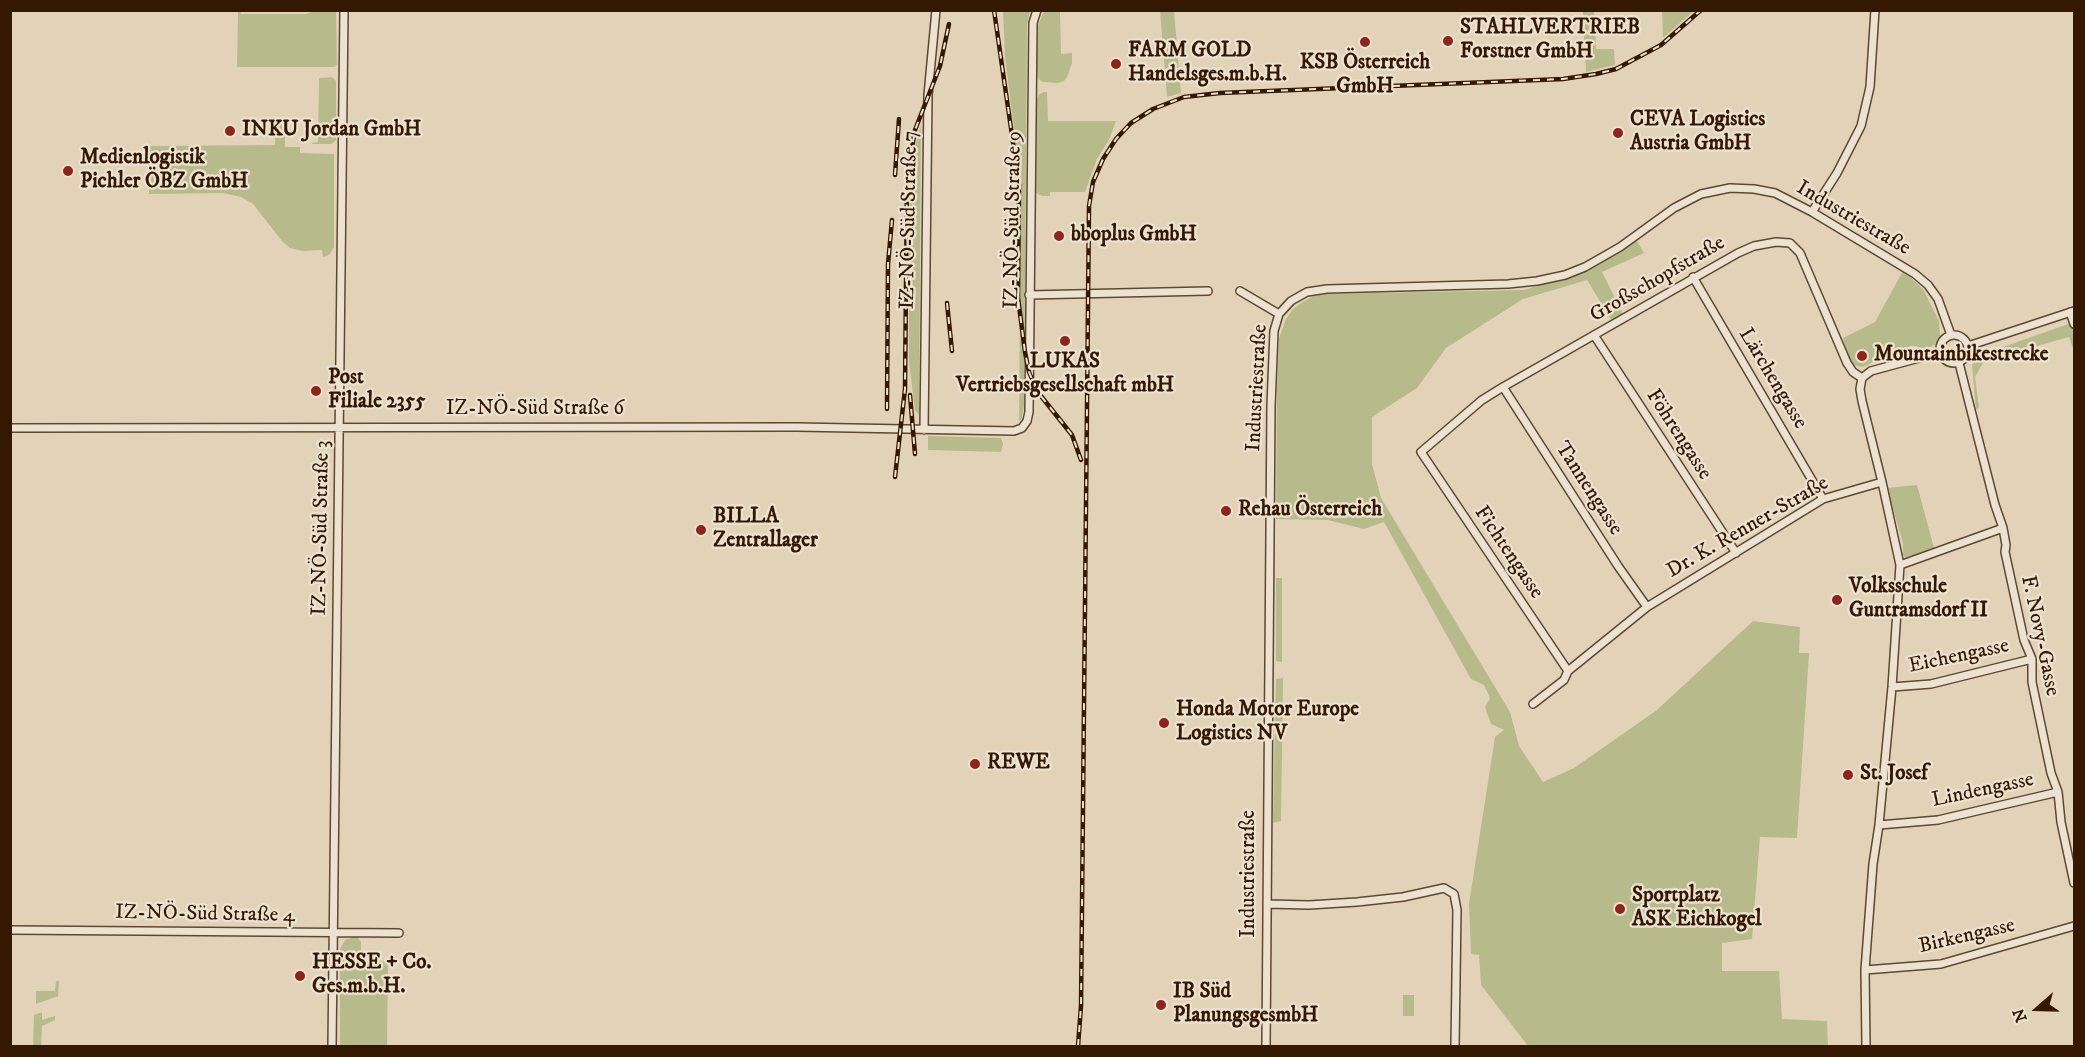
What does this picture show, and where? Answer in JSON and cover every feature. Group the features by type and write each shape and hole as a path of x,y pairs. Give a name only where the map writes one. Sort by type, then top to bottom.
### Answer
{"street":[{"name":"IZ-NÖ-Süd Straße 3","path":"332,1047 344,10"},
{"name":"IZ-NÖ-Süd Straße 7","path":"924,430 928,94 936,10"},
{"name":"IZ-NÖ-Süd Straße 9","path":"1022,428 1029,412 1033,23 1036,10"},
{"path":"1812,212 1837,173 1861,126 1870,87 1875,10"},
{"name":"Industriestraße","path":"1266,1047 1271,406 1274,331 1279,314 1291,301 1307,292 1327,289 1508,284 1564,275 1585,267 1620,247 1674,208 1696,196 1730,188 1754,189 1775,193 1812,212 1915,274 1928,285 1938,299 1951,335"},
{"name":"Großschopfstraße","path":"1421,452 1482,400 1503,387 1693,277 1754,246 1776,242 1790,243 1800,253 1847,363 1853,372 1862,378"},
{"name":"Lärchengasse","path":"1693,277 1823,499"},
{"path":"1029,295 1208,291"},
{"path":"1240,291 1279,314"},
{"path":"1968,346 2072,311 2074,324"},
{"name":"Föhrengasse","path":"1594,335 1736,553"},
{"path":"1951,335 1962,337 1968,346 1967,356 1959,363 1947,362 1941,352 1942,342 1951,335"},
{"path":"1866,1047 1865,970 1872,864 1879,825 1892,687 1900,565 1860,389 1862,378 1871,371 1941,352"},
{"name":"F. Novy-Gasse","path":"1959,363 1995,505 2003,528 2005,552 2024,640 2032,659 2032,682 2051,773 2058,792 2061,822 2074,883"},
{"name":"Tannengasse","path":"1503,387 1618,566 1647,607"},
{"name":"IZ-NÖ-Süd Straße 6","path":"10,428 340,426 1014,431 1022,428"},
{"name":"Fichtengasse","path":"1421,452 1568,672"},
{"name":"Dr. K. Renner-Straße","path":"1533,704 1564,680 1568,672 1647,607 1823,499 1882,482"},
{"path":"1900,565 2003,528"},
{"name":"Eichengasse","path":"1892,687 1931,684 2032,659"},
{"name":"Lindengasse","path":"1879,825 1938,820 2058,792"},
{"path":"1267,904 1309,905 1366,901 1403,897 1444,888 1454,894 1457,910 1455,1047"},
{"name":"Birkengasse","path":"1865,970 1941,964 2074,926"},
{"name":"IZ-NÖ-Süd Straße 4","path":"10,930 399,933"}],"green space":[{"path":"1662,10 1694,11 1663,38"},
{"path":"238,11 241,14 306,14 314,11 336,11 337,64 335,67 237,67"},
{"path":"1003,11 1030,11 1027,25 1024,406 1021,420 1019,420 1021,184 1005,57"},
{"path":"1044,11 1060,11 1061,54 1072,53 1072,63 1067,77 1058,83 1043,82 1037,75 1037,28"},
{"path":"1160,11 1174,11 1181,93 1167,97"},
{"path":"1583,11 1594,11 1596,49 1614,49 1615,65 1586,72"},
{"path":"332,77 336,81 336,140 332,144 312,144 318,142 319,78"},
{"path":"1047,92 1048,121 1116,121 1109,140 1097,159 1085,192 1050,192 1050,196 1036,193 1037,99 1039,94"},
{"path":"276,118 285,118 285,147 300,147 300,153 334,154 334,247 329,255 323,257 322,250 303,251 290,248 253,204 241,197 223,193 149,194 149,146 275,145"},
{"path":"921,125 919,415 915,410 909,362 909,216 913,154"},
{"path":"1637,241 1644,253 1602,272 1623,314 1612,321 1587,280 1523,299 1446,348 1417,388 1372,417 1372,464 1381,498 1510,712 1519,746 1543,782 1574,768 1657,710 1753,621 1800,627 1799,653 1809,653 1797,838 1760,837 1752,939 1722,943 1722,971 1779,971 1782,1019 1827,1021 1828,1046 1528,1046 1481,985 1479,955 1471,954 1469,904 1495,737 1504,730 1491,724 1485,707 1490,698 1484,685 1471,679 1384,522 1364,529 1328,520 1276,519 1279,338 1286,319 1293,309 1314,296 1326,294 1524,290 1585,272"},
{"path":"1903,271 1923,289 1939,321 1940,336 1934,345 1920,352 1917,346 1911,346 1881,355 1862,367 1853,365 1849,362 1843,338 1875,322"},
{"path":"2074,322 2074,351 2069,337 1984,361 1975,377 1979,407 1976,410 1972,365 1980,355"},
{"path":"928,436 1001,438 1003,444 1001,452 928,450"},
{"path":"1917,485 1934,548 1904,557 1903,543 1887,488"},
{"path":"1276,578 1282,578 1282,662 1276,661"},
{"path":"1283,678 1281,821 1273,823 1276,679"},
{"path":"354,937 361,942 361,954 364,960 388,962 387,1046 340,1046 340,949 345,940"},
{"path":"56,981 59,981 58,996 36,1004 36,991 55,991"},
{"path":"1403,995 1414,995 1414,1016 1403,1016"},
{"path":"42,1012 42,1020 55,1016 55,1020 42,1026 41,1046 33,1046 34,1015"}],"railway":[{"path":"994,10 1019,184 1018,298 1025,352 1029,372 1037,391 1072,435 1081,460"},
{"path":"1078,1046 1081,1006 1089,206 1093,182 1103,159 1116,139 1131,123 1153,109 1184,97 1220,93 1563,79 1596,74 1616,69 1661,45 1701,10"},
{"path":"895,477 905,389 907,177 915,130 940,66 949,24"},
{"path":"895,175 899,119"},
{"path":"887,409 888,264 892,220"},
{"path":"947,303 952,351"},
{"path":"910,395 915,454"}],"place":[{"name":"STAHLVERTRIEB Forstner GmbH","path":"1448,41"},
{"name":"KSB Österreich GmbH","path":"1365,42"},
{"name":"FARM GOLD Handelsges.m.b.H.","path":"1116,64"},
{"name":"INKU Jordan GmbH","path":"230,131"},
{"name":"CEVA Logistics Austria GmbH","path":"1618,133"},
{"name":"Medienlogistik Pichler ÖBZ GmbH","path":"68,171"},
{"name":"bboplus GmbH","path":"1059,236"},
{"name":"LUKAS Vertriebsgesellschaft mbH","path":"1065,341"},
{"name":"Mountainbikestrecke","path":"1862,356"},
{"name":"Post Filiale 2355","path":"316,391"},
{"name":"Rehau Österreich","path":"1226,511"},
{"name":"BILLA Zentrallager","path":"701,530"},
{"name":"Volksschule Guntramsdorf II","path":"1837,600"},
{"name":"Honda Motor Europe Logistics NV","path":"1164,723"},
{"name":"REWE","path":"975,764"},
{"name":"St. Josef","path":"1848,775"},
{"name":"Sportplatz ASK Eichkogel","path":"1620,909"},
{"name":"HESSE + Co. Ges.m.b.H.","path":"300,976"},
{"name":"IB Süd PlanungsgesmbH","path":"1161,1005"}]}
